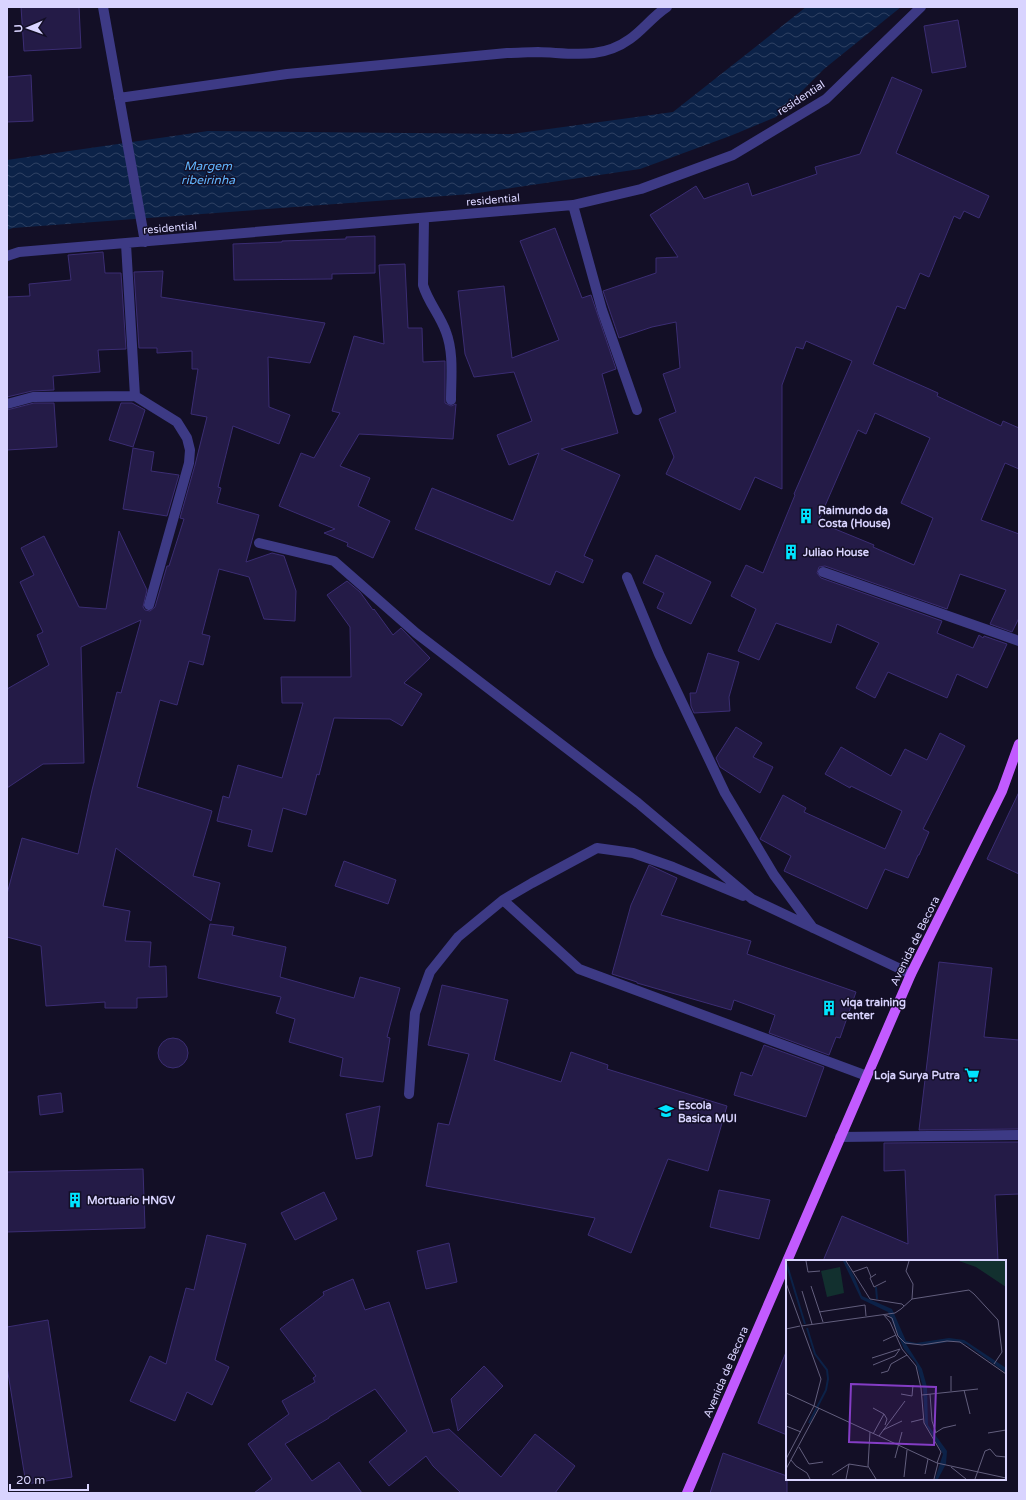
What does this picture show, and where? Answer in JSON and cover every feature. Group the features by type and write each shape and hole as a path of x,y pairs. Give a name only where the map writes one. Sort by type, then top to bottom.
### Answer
{"main road":[{"name":"Avenida de Becora","path":"787,1260 911,974 1002,791 1019,744"},
{"name":"Avenida de Becora","path":"687,1493 786,1263"}],"street":[{"path":"103,7 145,242"},
{"path":"119,98 287,74 507,53 536,52 585,55 600,53 617,47 631,39 657,14 667,7"},
{"name":"residential","path":"7,256 19,252 573,206 641,189 733,155 826,98 922,7"},
{"path":"573,206 602,310 637,410"},
{"path":"424,218 423,285 448,337 450,347 451,400"},
{"path":"126,244 135,396"},
{"path":"7,404 33,397 135,396 177,422 187,438 190,450 189,463 149,606"},
{"path":"259,543 334,561 416,633 638,803 752,899"},
{"path":"823,572 1019,641"},
{"path":"627,577 658,654 725,793 774,875 813,928"},
{"path":"409,1094 415,1013 430,972 458,937 503,900 597,848 634,853 673,867 752,899 911,974"},
{"path":"503,900 579,969 867,1076"},
{"path":"840,1137 1019,1135"}],"water":[{"name":"Margem ribeirinha","path":"806,7 901,7 824,69 776,117 730,136 640,169 471,194 13,228 7,230 7,160 208,131 512,134 673,112"}],"building":[{"path":"21,7 79,7 81,48 24,51"},
{"path":"958,20 966,67 932,73 924,26"},
{"path":"31,75 33,121 7,122 7,77"},
{"path":"892,77 922,90 896,153 989,196 979,218 964,211 960,219 954,216 929,277 920,273 905,309 897,306 873,364 938,393 937,396 1001,426 1003,421 1019,428 1019,469 1005,463 981,520 1019,534 1019,618 1012,632 990,624 1006,590 960,574 947,609 825,566 819,567 817,573 821,578 942,621 937,633 973,648 979,635 983,638 984,636 1007,644 987,688 957,674 947,698 888,672 875,698 856,688 879,643 837,624 831,643 776,623 759,660 738,651 756,609 731,596 746,565 763,573 795,495 794,494 852,361 806,341 803,349 796,347 782,385 782,489 755,477 740,510 666,474 674,457 659,419 676,412 663,374 680,368 676,322 652,327 619,338 603,291 656,273 656,258 678,257 650,215 696,186 704,199 748,183 752,196 817,174 815,167 860,154","holes":["875,413 930,438 901,503 933,518 914,565 873,547 874,545 818,522 858,430 866,434"]},
{"path":"555,228 582,298 591,295 616,369 602,374 618,433 561,449 620,475 584,556 593,560 583,583 556,571 550,585 415,529 432,488 513,521 539,453 509,465 497,435 532,421 514,372 474,377 465,354 458,291 504,286 512,358 559,340 520,241"},
{"path":"375,236 375,273 332,274 332,279 234,280 233,244 346,239 346,237"},
{"path":"103,252 105,273 121,273 126,349 98,350 100,372 53,376 54,390 32,391 7,397 7,297 30,296 29,284 71,280 68,255"},
{"path":"405,264 408,328 422,328 423,362 445,361 445,403 451,406 456,404 453,439 359,434 340,466 370,478 358,506 390,521 373,558 347,546 348,543 324,533 335,529 279,506 301,453 314,458 340,413 332,411 354,336 384,344 379,265"},
{"path":"163,271 161,297 325,323 310,363 268,357 269,407 290,415 279,444 233,426 218,487 221,488 217,503 259,515 246,562 272,553 284,556 296,591 295,621 264,619 249,577 219,569 202,634 210,636 203,665 189,661 177,705 160,700 137,787 212,811 193,876 220,883 211,921 116,848 103,906 130,911 125,941 151,942 149,967 166,966 167,997 137,998 137,1008 105,1008 105,1002 46,1006 41,946 7,937 7,894 22,838 78,854 92,790 117,692 121,693 141,620 81,647 84,763 43,764 7,788 7,689 49,665 37,635 43,632 20,582 34,575 21,548 44,536 79,607 106,609 119,531 147,590 143,607 145,610 150,611 155,607 167,566 169,566 184,519 180,518 207,417 191,414 198,369 192,369 192,351 157,353 157,348 139,348 134,272"},
{"path":"34,403 54,403 57,447 7,450 7,410"},
{"path":"121,403 132,403 145,410 133,447 109,440"},
{"path":"133,448 154,452 151,471 179,475 167,516 123,509"},
{"path":"656,555 711,582 691,624 657,608 664,593 643,583"},
{"path":"347,581 360,592 393,635 401,628 430,658 404,683 422,694 402,726 390,719 334,718 319,775 317,774 306,815 283,808 272,852 248,846 252,830 217,821 223,796 229,798 238,765 282,778 303,703 282,703 281,677 351,677 350,627 327,595"},
{"path":"708,653 739,662 729,697 730,711 694,713 691,706 690,693 696,693"},
{"path":"736,727 762,743 753,757 773,767 760,793 720,767 716,758"},
{"path":"940,733 965,746 923,829 929,832 908,878 885,869 867,909 784,871 791,856 760,839 783,795 806,808 804,812 885,849 902,811 851,786 850,788 825,774 841,747 891,776 905,749 927,760"},
{"path":"1019,792 1019,874 987,859"},
{"path":"344,861 396,880 388,904 335,886"},
{"path":"649,865 677,878 661,915 751,941 747,954 856,992 840,1038 836,1037 829,1055 769,1033 775,1015 734,1000 731,1010 637,983 612,974 631,905"},
{"path":"210,924 234,927 232,935 286,947 280,977 354,998 360,977 400,988 387,1037 390,1038 383,1082 340,1076 343,1058 289,1042 295,1019 276,1013 281,997 198,978"},
{"path":"939,962 992,968 984,1037 1019,1040 1019,1129 919,1130"},
{"path":"442,985 508,1000 494,1060 561,1082 571,1052 608,1065 607,1069 727,1106 708,1171 668,1159 631,1253 588,1235 595,1218 426,1186 438,1123 449,1125 469,1054 428,1045"},
{"path":"173,1038 179,1039 187,1047 187,1059 179,1067 173,1068 167,1067 159,1059 158,1053 159,1047 167,1039"},
{"path":"764,1045 824,1067 806,1117 734,1095 741,1072 752,1076"},
{"path":"61,1093 63,1112 40,1115 38,1096"},
{"path":"380,1106 372,1156 356,1159 346,1114"},
{"path":"1019,1142 1019,1194 995,1195 998,1260 823,1260 842,1216 908,1244 905,1170 884,1171 884,1143"},
{"name":"Mortuario HNGV","path":"143,1169 145,1228 7,1232 7,1172"},
{"path":"719,1190 770,1200 759,1239 710,1227"},
{"path":"324,1192 337,1219 295,1240 281,1213"},
{"path":"207,1235 246,1244 215,1360 229,1367 212,1405 187,1392 175,1421 130,1401 150,1356 166,1364 186,1288 194,1290"},
{"path":"449,1243 457,1282 426,1289 417,1251"},
{"path":"353,1279 365,1310 389,1302 433,1433 449,1429 501,1477 535,1434 575,1466 555,1493 461,1493 433,1466 426,1456 389,1486 369,1462 407,1431 375,1389 285,1444 312,1481 339,1462 362,1493 254,1493 272,1479 248,1444 289,1414 282,1401 315,1382 313,1378 316,1376 280,1329 324,1295 323,1292"},
{"path":"48,1320 72,1477 26,1484 7,1367 7,1327"},
{"path":"786,1352 786,1435 758,1423"},
{"path":"484,1366 503,1386 458,1431 451,1399"},
{"path":"723,1453 786,1476 787,1480 787,1493 710,1493"}],"place":[{"name":"Raimundo da Costa (House)","path":"806,516"},
{"name":"Juliao House","path":"791,552"},
{"name":"viqa training center","path":"829,1008"},
{"name":"Loja Surya Putra","path":"972,1075"},
{"name":"Escola Basica MUI","path":"666,1111"},
{"name":"Mortuario HNGV","path":"75,1200"}]}
